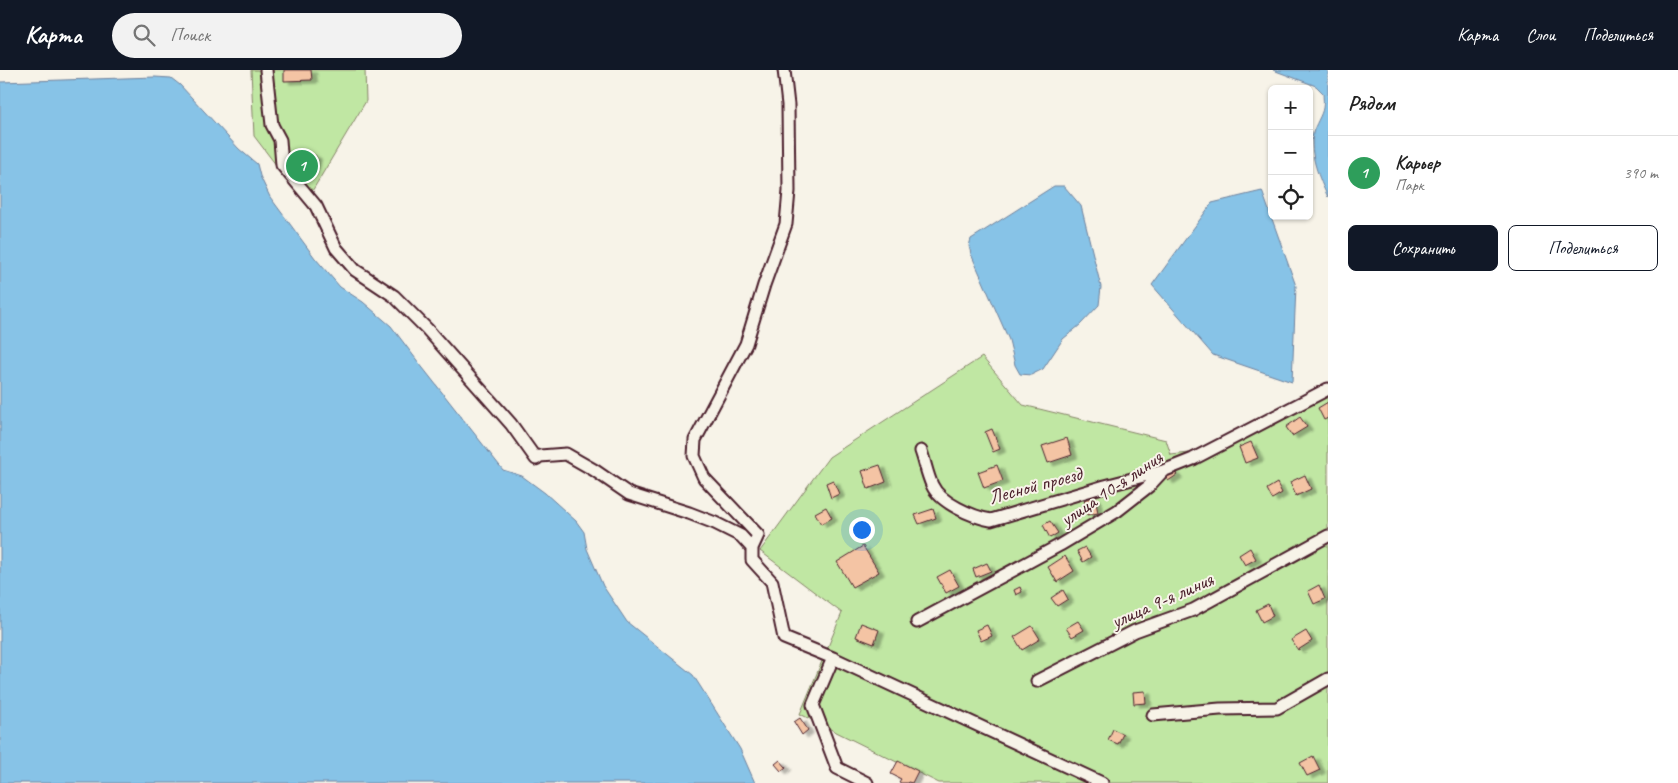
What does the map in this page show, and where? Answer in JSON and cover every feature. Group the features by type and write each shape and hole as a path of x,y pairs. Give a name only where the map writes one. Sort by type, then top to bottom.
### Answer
{"street":[{"path":"266,70 272,126 280,140 282,165 316,206 336,248 355,270 394,296 428,329 511,424 536,459 540,456 566,454 594,470 629,494 715,523 741,536 752,548"},
{"path":"784,70 788,105 789,191 786,224 764,285 746,344 695,440 694,456 704,478 758,535 752,548 752,560 772,582 784,638 833,658 1102,783"},
{"name":"улица 10-я линия","path":"917,622 1052,550 1118,511 1149,486 1163,471 1193,459 1328,389"},
{"name":"Лесной проезд","path":"921,451 932,485 937,494 966,512 991,520 1163,471"},
{"name":"улица 9-я линия","path":"1037,681 1135,631 1193,610 1328,536"},
{"path":"833,658 813,705 837,768 868,783"},
{"path":"1153,715 1277,708 1328,678"}],"green space":[{"path":"251,70 365,70 366,101 305,203 254,136"},
{"path":"982,357 1023,405 1166,440 1171,455 1225,449 1328,392 1328,783 939,783 800,714 842,613 760,551 829,457"}],"water":[{"path":"1273,70 1328,70 1328,197 1318,174 1313,154 1313,133 1323,108 1323,93 1316,86"},
{"path":"171,78 180,85 239,149 257,164 260,176 270,197 315,258 340,287 363,302 391,326 503,470 522,476 545,493 576,521 584,532 587,549 603,586 627,622 693,675 740,749 755,783 0,783 0,82"},
{"path":"1054,186 1064,186 1081,206 1101,287 1099,305 1063,339 1043,369 1031,375 1020,374 1015,365 1009,340 969,246 971,239"},
{"path":"1262,191 1268,208 1268,220 1272,220 1296,286 1292,382 1213,355 1152,285 1212,203"}],"building":[{"path":"284,70 311,70 312,80 284,81"},
{"path":"307,153 316,156 311,172 302,169"},
{"path":"1328,402 1328,418 1324,420 1318,408"},
{"path":"1300,417 1307,427 1292,436 1286,427"},
{"path":"992,429 1000,449 993,452 985,432"},
{"path":"1067,438 1072,455 1048,463 1042,446"},
{"path":"1251,442 1258,458 1245,463 1239,447"},
{"path":"880,465 886,482 868,489 862,471"},
{"path":"997,465 1003,481 984,488 978,472"},
{"path":"1174,471 1177,475 1168,481 1165,476"},
{"path":"1305,475 1311,489 1296,496 1290,482"},
{"path":"833,480 839,494 831,498 826,483"},
{"path":"1277,483 1282,493 1272,499 1267,489"},
{"path":"1095,497 1098,513 1087,515 1084,499"},
{"path":"826,507 832,518 821,524 815,513"},
{"path":"933,509 936,518 919,524 915,515"},
{"path":"1050,521 1058,533 1050,538 1043,525"},
{"path":"863,546 879,572 852,587 837,562"},
{"path":"1085,547 1091,557 1083,562 1077,551"},
{"path":"1250,548 1256,559 1245,565 1239,555"},
{"path":"1065,556 1074,571 1057,582 1048,567"},
{"path":"987,563 991,571 976,577 973,569"},
{"path":"950,570 959,586 946,593 937,577"},
{"path":"1319,585 1325,599 1314,604 1308,591"},
{"path":"1020,587 1022,592 1016,595 1014,590"},
{"path":"1063,590 1068,599 1057,606 1051,598"},
{"path":"1268,604 1273,616 1262,622 1256,610"},
{"path":"1078,621 1084,630 1072,637 1066,628"},
{"path":"861,623 879,630 874,644 856,637"},
{"path":"987,625 992,636 981,641 976,630"},
{"path":"1032,626 1040,639 1022,650 1014,637"},
{"path":"1306,631 1312,641 1298,650 1291,640"},
{"path":"1145,691 1146,703 1134,704 1133,692"},
{"path":"800,718 808,730 802,735 794,722"},
{"path":"1113,729 1123,734 1118,744 1108,740"},
{"path":"1313,756 1320,770 1307,776 1300,763"},
{"path":"780,760 786,767 781,771 775,764"},
{"path":"898,761 918,771 912,783 901,783 899,782 901,779 891,774"}],"place":[{"name":"Карьер","path":"302,166"}]}
